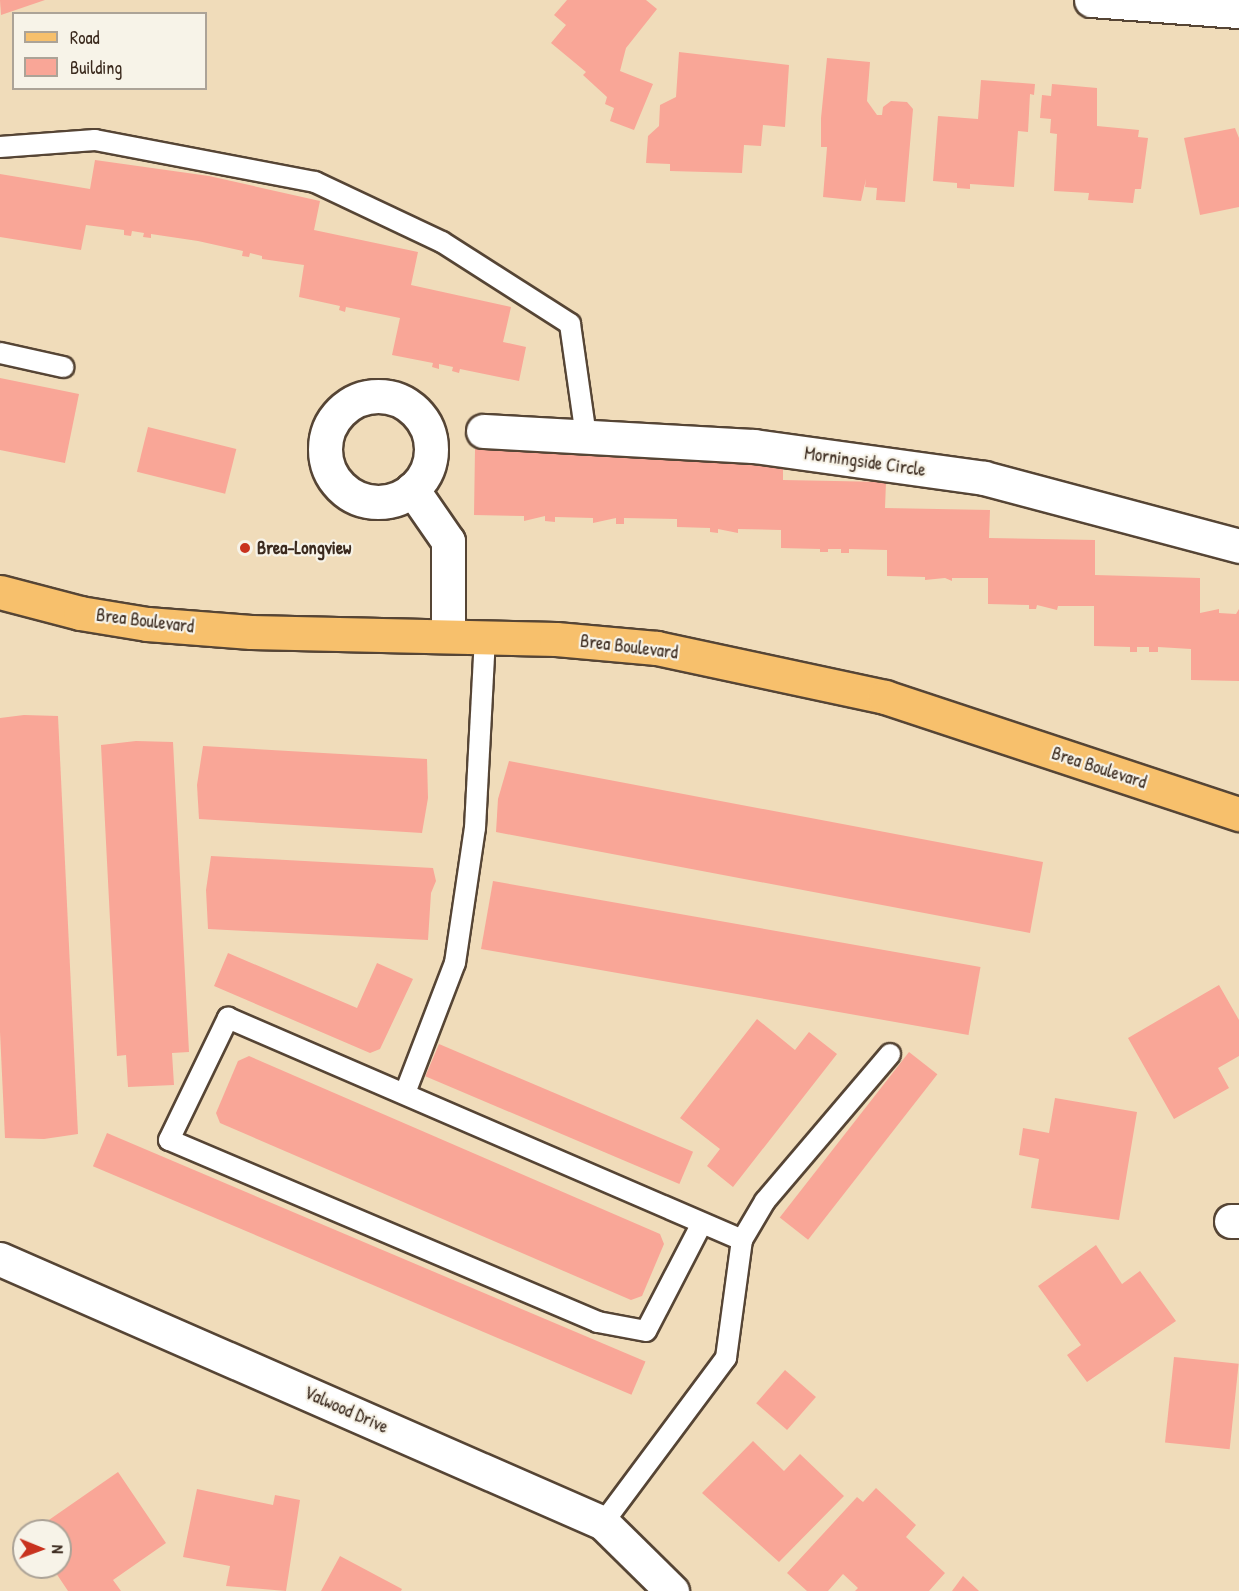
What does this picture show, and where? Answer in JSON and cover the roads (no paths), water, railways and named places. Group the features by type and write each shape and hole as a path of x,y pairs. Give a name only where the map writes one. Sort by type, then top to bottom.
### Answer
{"main road":[{"name":"Brea Boulevard","path":"0,592 80,613 147,624 251,632 556,639 657,648 863,692 1239,814"}],"street":[{"path":"1091,0 1239,11"},
{"name":"Morningside Circle","path":"483,431 754,446 984,478 1239,546"},
{"path":"412,489 448,542 448,636"},
{"name":"Valwood Drive","path":"0,1259 603,1522 672,1591"}],"lane":[{"path":"0,147 95,141 315,182 442,242 570,324 586,437"},
{"path":"0,353 63,367"},
{"path":"405,1093 455,963 475,828 485,637"},
{"path":"701,1225 645,1331 598,1322 169,1140 228,1018 405,1093 701,1225 742,1240"},
{"path":"603,1522 726,1358 742,1240 765,1201 890,1054"}],"place":[{"name":"Brea-Longview","path":"245,548"}]}
